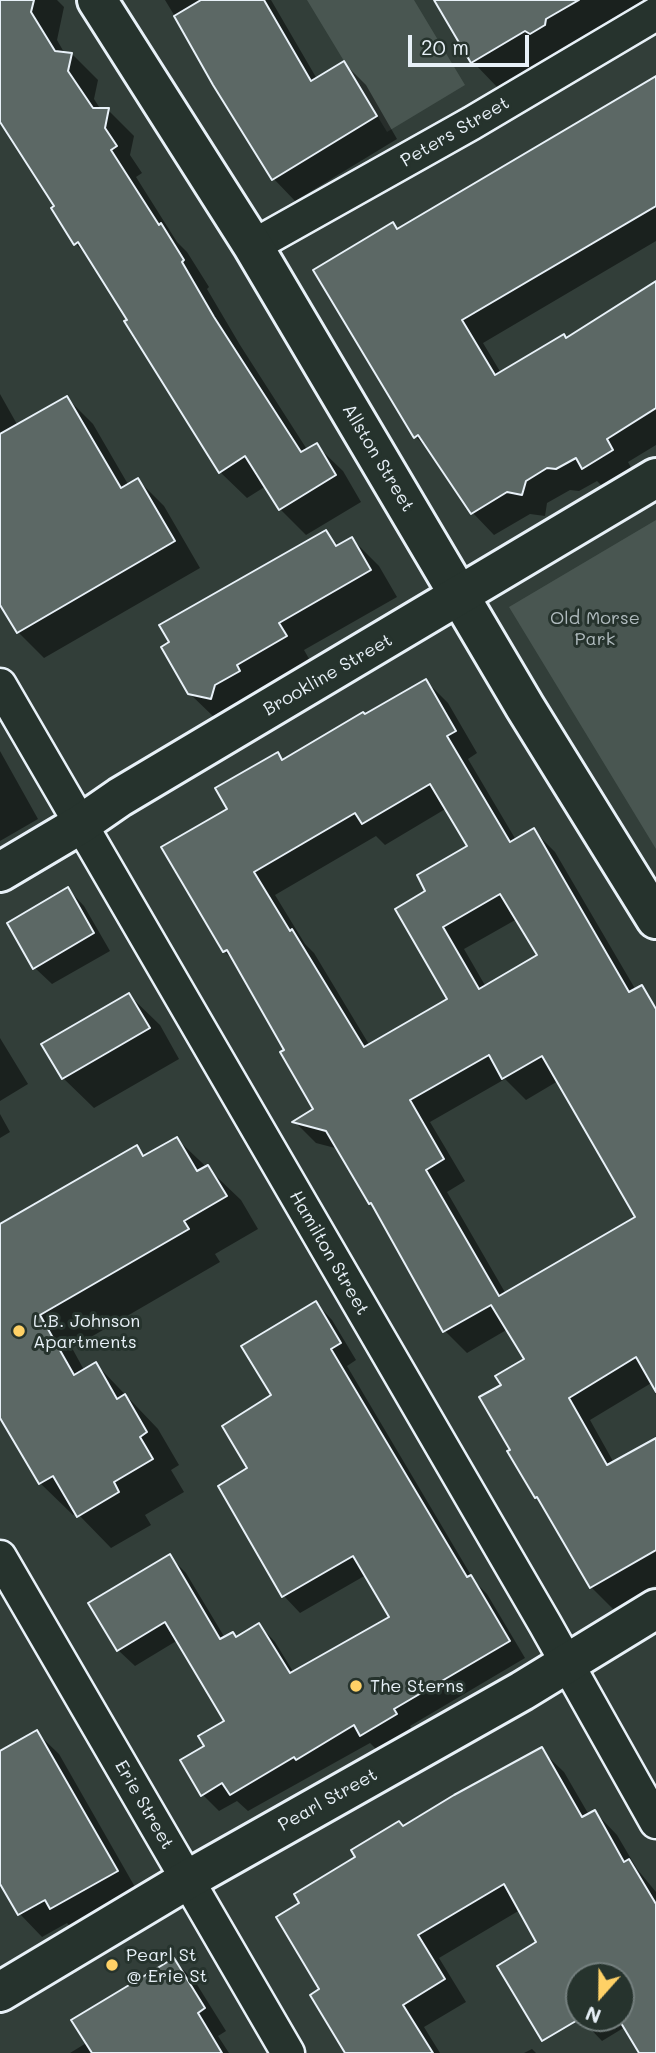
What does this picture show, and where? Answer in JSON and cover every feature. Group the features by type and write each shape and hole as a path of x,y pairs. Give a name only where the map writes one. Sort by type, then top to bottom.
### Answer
{"street":[{"name":"Allston Street","path":"97,0 253,246 460,596 656,919"},
{"name":"Peters Street","path":"253,246 472,123 656,14"},
{"name":"Brookline Street","path":"0,872 132,790 656,478"},
{"name":"Hamilton Street","path":"0,685 545,1624 656,1822"},
{"name":"Erie Street","path":"0,1557 288,2053"},
{"name":"Pearl Street","path":"0,1992 187,1880 566,1664 656,1609"}],"green space":[{"path":"307,0 414,0 465,85 387,132"},
{"name":"Old Morse Park","path":"656,520 656,849 509,607"}],"building":[{"path":"0,0 34,0 31,12 55,51 72,53 68,71 93,108 109,108 105,128 117,146 111,150 184,260 182,262 214,317 301,452 317,443 336,475 279,510 245,456 219,473 124,321 127,320 78,242 74,245 51,208 54,206 0,122"},
{"path":"201,0 264,0 311,81 344,61 377,116 272,180 174,16"},
{"path":"434,0 579,0 546,19 545,25 530,34 525,31 471,63"},
{"path":"656,76 656,206 462,320 495,375 564,334 566,338 656,281 656,408 607,439 613,450 582,469 576,458 556,469 547,468 526,481 522,495 507,492 471,514 418,435 414,438 313,270 393,222 397,229"},
{"path":"67,396 121,488 138,478 175,541 17,633 0,605 0,434"},
{"path":"326,530 336,546 352,537 371,570 279,623 287,636 237,665 240,671 215,685 211,699 188,694 161,647 169,642 159,625"},
{"path":"426,679 456,731 447,736 510,842 534,828 629,992 642,985 656,1009 656,1392 636,1357 569,1398 607,1465 656,1438 656,1550 590,1588 507,1451 510,1450 479,1397 501,1385 495,1376 524,1359 491,1305 443,1332 371,1203 369,1204 326,1131 292,1122 313,1109 280,1052 284,1050 227,950 223,952 161,847 227,809 215,788 278,752 282,760 363,712 365,714","holes":["430,784 467,846 417,875 425,891 395,909 447,999 364,1047 254,872 355,813 362,824","500,894 537,955 479,989 443,927","489,1055 502,1079 542,1056 635,1217 499,1296 426,1170 444,1159 410,1100"]},
{"path":"68,887 94,933 33,969 7,923"},
{"path":"129,993 150,1028 62,1079 41,1044"},
{"name":"L.B. Johnson Apartments","path":"177,1137 197,1171 208,1165 227,1196 184,1221 189,1229 40,1315 74,1375 96,1362 117,1399 125,1394 147,1432 140,1437 153,1459 114,1482 119,1492 77,1517 53,1476 39,1484 0,1418 0,1224 137,1145 143,1156"},
{"path":"316,1301 341,1343 331,1349 467,1577 471,1575 510,1641 394,1709 397,1714 360,1736 354,1725 230,1795 222,1783 201,1796 180,1760 204,1746 198,1736 224,1721 165,1622 117,1651 88,1603 170,1554 220,1639 233,1632 236,1637 259,1623 290,1673 389,1617 353,1556 282,1597 218,1486 247,1468 222,1426 271,1395 241,1346"},
{"path":"37,1730 118,1871 50,1909 45,1900 18,1915 0,1884 0,1751"},
{"path":"542,1747 582,1817 595,1810 624,1862 629,1859 656,1904 656,2053 639,2053 626,2032 635,2032 635,1962 565,1962 565,2027 542,2041 497,1966 536,1942 504,1884 418,1935 445,1979 403,2005 433,2053 345,2053 310,1995 319,1989 276,1917 299,1903 294,1894 355,1857 351,1850 399,1821 403,1826"},
{"path":"174,1958 205,2008 198,2013 222,2053 92,2053 71,2020"}],"place":[{"name":"L.B. Johnson Apartments","path":"19,1331"},
{"name":"The Sterns","path":"356,1686"},
{"name":"Pearl St @ Erie St","path":"112,1965"}]}
